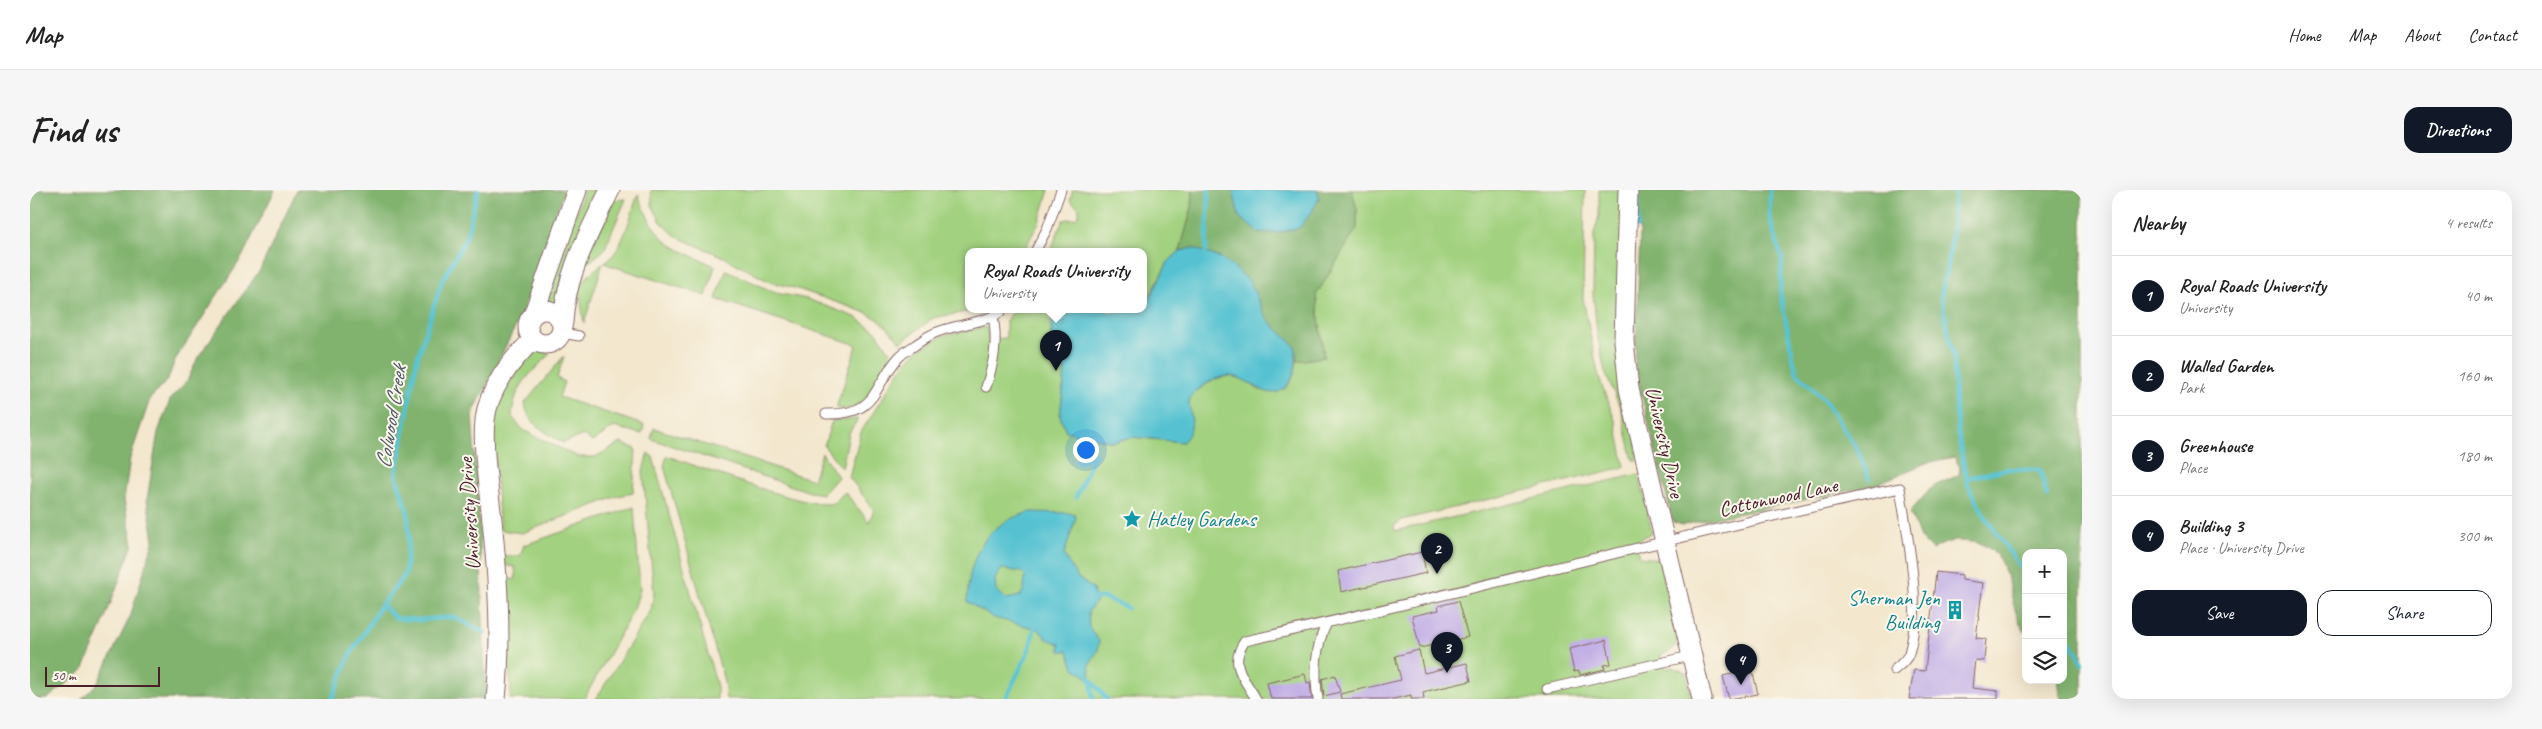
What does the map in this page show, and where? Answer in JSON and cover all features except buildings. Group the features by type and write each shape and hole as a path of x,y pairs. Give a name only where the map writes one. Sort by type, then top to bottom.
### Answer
{"street":[{"path":"568,331 555,343 543,345 533,340 528,331 529,321 534,313 577,190"},
{"path":"568,331 564,306 574,266 610,190"},
{"name":"University Drive","path":"1628,190 1624,316 1629,389 1690,656 1702,699"},
{"path":"534,313 546,310 556,314 568,331"},
{"name":"University Drive","path":"496,699 500,661 498,601 485,420 497,385 513,358 533,340"}],"lane":[{"path":"1037,248 1047,229 1062,190"},
{"path":"826,414 844,414 860,408 874,398 900,357 932,333 993,316 998,313"},
{"path":"986,387 994,362 997,338 993,316"},
{"name":"Cottonwood Lane","path":"1256,699 1237,667 1236,656 1245,641 1327,623 1750,519 1900,488 1913,578 1912,633 1909,654 1894,670"},
{"path":"1318,699 1315,682 1320,634 1327,623"},
{"path":"1547,689 1690,656"}],"green space":[{"path":"30,190 275,190 242,257 175,360 168,379 150,399 130,458 124,500 133,544 83,670 47,699 30,699"},
{"path":"297,190 564,190 521,315 472,415 479,519 486,699 81,699 97,684 130,617 154,539 147,500 158,432 171,398 187,381 198,357 260,270"},
{"path":"584,190 599,190 567,261 557,304 546,302"},
{"path":"651,190 1049,190 1039,222 1025,248 965,248 965,312 933,318 901,342 881,321 867,313 798,289 768,281 724,257 677,237 661,222 652,205"},
{"path":"1073,190 1193,190 1192,207 1180,251 1168,262 1147,301 1147,248 1052,248 1063,220 1076,218 1079,214 1079,208 1070,200"},
{"path":"1193,190 1233,190 1239,217 1319,199 1317,190 1352,190 1357,210 1357,228 1316,295 1324,357 1297,361 1297,356 1266,318 1250,282 1220,258 1193,248 1180,251 1192,207"},
{"path":"1352,190 1585,190 1583,299 1599,378 1616,423 1625,467 1402,520 1394,526 1395,531 1639,474 1652,532 1636,542 1640,557 1659,559 1678,642 1669,652 1661,655 1666,668 1673,667 1686,673 1692,699 726,699 724,681 664,466 667,456 753,486 821,504 833,503 845,492 869,522 874,510 849,477 861,432 902,367 918,350 942,336 986,327 989,339 1006,338 1006,321 1011,313 1052,313 1051,336 1065,372 1060,416 1066,431 1113,442 1132,437 1183,442 1192,420 1188,406 1191,395 1214,379 1228,376 1242,378 1259,390 1285,389 1292,380 1297,361 1324,357 1316,295 1357,228 1357,210"},
{"path":"1599,190 1621,190 1637,460 1633,460 1621,409 1605,372 1597,333 1593,293 1594,234 1599,216"},
{"path":"1636,190 2082,190 2082,699 2061,699 2059,684 2067,684 2067,549 2022,549 2022,627 2003,566 1996,555 1986,546 1972,542 1955,541 1943,544 1932,550 1920,538 1910,512 1932,487 1959,475 1960,467 1954,457 1926,463 1872,486 1682,525 1673,522 1635,367 1640,233"},
{"path":"638,194 651,223 666,241 686,253 715,266 706,296 603,263 612,256 620,244"},
{"path":"626,199 604,250 582,268 613,200"},
{"path":"603,264 584,323 579,290 585,279"},
{"path":"726,270 776,293 807,299 855,317 876,331 890,352 889,360 882,377 864,401 848,409 836,408 857,345 716,299"},
{"path":"533,348 550,354 535,368 519,389 516,397 512,417 523,430 578,457 595,457 621,443 636,449 633,493 618,496 522,533 500,530 492,426 503,387"},
{"path":"564,356 557,378 564,382 559,397 644,425 642,434 614,427 592,442 584,435 563,443 533,422 529,417 525,403"},
{"path":"858,419 849,433 842,468 824,446 832,421"},
{"path":"654,428 813,480 822,453 838,477 823,494 810,492 651,439"},
{"path":"648,453 653,457 717,687 717,699 596,699 651,610 654,594 643,471"},
{"path":"634,507 640,589 634,609 584,699 510,699 503,580 516,579 515,567 503,565 504,556 520,556 524,545"}],"water":[{"path":"1233,190 1317,190 1319,198 1312,212 1299,228 1276,233 1258,232 1239,217"},
{"path":"1193,248 1220,258 1234,267 1250,282 1266,318 1295,346 1296,365 1292,379 1282,390 1275,393 1267,392 1236,377 1228,376 1210,382 1190,397 1191,427 1189,434 1183,442 1132,437 1113,442 1066,431 1060,416 1065,372 1051,336 1052,313 1147,313 1147,304 1168,262 1180,251"},
{"path":"1031,512 1069,513 1075,515 1076,518 1064,555 1077,577 1093,589 1096,601 1088,612 1089,627 1099,641 1098,650 1089,665 1091,677 1088,678 1074,668 1068,651 1060,651 1060,644 1047,639 1038,629 994,618 967,602 971,570 982,544 1001,524","holes":["1002,569 1021,572 1025,576 1024,589 1020,596 1006,599 996,591 995,579"]}],"waterway":[{"name":"Colwood Creek","path":"332,699 350,655 382,604 405,575 409,536 408,513 396,475 417,359 442,281 466,238 478,190"},
{"path":"1206,252 1209,190"},
{"path":"1638,190 1638,227"},
{"path":"1770,190 1769,216 1782,259 1780,292 1796,372 1823,398 1858,451 1869,479"},
{"path":"1955,190 1951,245 1941,296 1954,359 1955,404 1960,446 1968,485 1986,518 2022,570"},
{"path":"1076,497 1095,454 1078,463 1077,435"},
{"path":"1967,478 2007,469 2040,470 2047,497"},
{"path":"1095,598 1105,598 1128,608"},
{"path":"382,604 395,618 419,620 454,617 485,633"},
{"path":"1006,699 1030,648 1034,629"},
{"path":"2067,638 2077,652 2082,664"},
{"path":"1089,678 1107,699"},
{"path":"1091,680 1093,699"}],"place":[{"name":"Royal Roads University","path":"1056,371"},
{"name":"Hatley Gardens","path":"1132,519"},
{"name":"Walled Garden","path":"1437,574"},
{"name":"Sherman Jen Building","path":"1955,610"},
{"name":"Greenhouse","path":"1447,673"},
{"name":"Building 3","path":"1741,685"}]}
